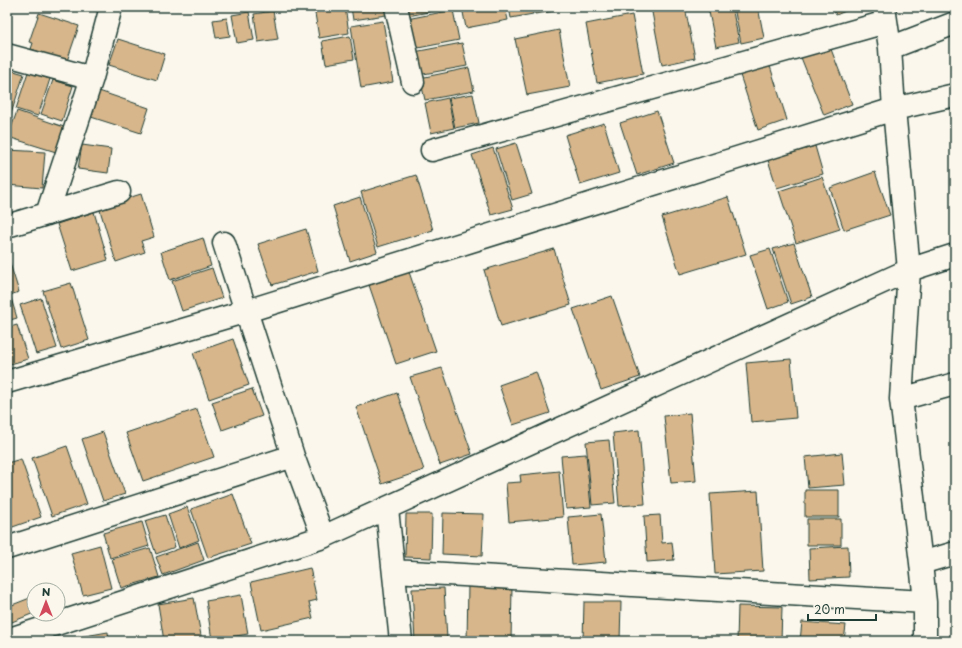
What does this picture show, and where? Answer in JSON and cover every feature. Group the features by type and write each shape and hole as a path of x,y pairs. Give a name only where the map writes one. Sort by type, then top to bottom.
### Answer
{"street":[{"path":"47,214 92,78 111,7"},
{"path":"396,7 412,82"},
{"path":"432,150 885,14 890,48 894,109 909,270 902,399 925,602 925,641"},
{"path":"890,48 955,23"},
{"path":"7,55 92,78"},
{"path":"7,382 247,311 894,109 955,95"},
{"path":"7,226 119,192"},
{"path":"224,243 293,456 323,537"},
{"path":"7,640 323,537 909,270 955,255"},
{"path":"902,399 955,384"},
{"path":"7,548 293,456"},
{"path":"387,509 401,641"},
{"path":"921,563 955,553"},
{"path":"394,571 925,602"}],"building":[{"path":"314,7 345,7 349,33 319,38"},
{"path":"351,7 385,7 386,15 353,20"},
{"path":"401,7 454,7 403,17"},
{"path":"462,7 505,7 508,20 466,28"},
{"path":"509,7 532,7 533,14 511,18"},
{"path":"534,7 554,7 555,11 535,14"},
{"path":"651,7 685,7 695,58 662,65"},
{"path":"708,7 732,7 739,42 716,47"},
{"path":"734,7 758,7 764,38 741,43"},
{"path":"832,7 855,7 836,15"},
{"path":"453,10 459,40 413,49 407,19"},
{"path":"273,11 278,39 258,42 254,14"},
{"path":"249,12 254,40 237,43 232,15"},
{"path":"39,13 79,26 67,61 31,49 33,43 29,42"},
{"path":"632,15 643,74 597,83 586,24"},
{"path":"227,18 230,36 216,38 213,20"},
{"path":"383,21 393,82 361,88 351,26"},
{"path":"559,30 570,87 527,95 515,39"},
{"path":"350,36 354,59 326,64 322,41"},
{"path":"118,39 165,54 157,80 109,65"},
{"path":"462,43 467,66 418,75 414,52"},
{"path":"829,44 852,104 824,115 800,55"},
{"path":"769,63 787,120 758,130 739,72"},
{"path":"469,68 474,91 425,100 420,78"},
{"path":"7,69 24,74 7,126"},
{"path":"28,72 50,79 38,116 16,109"},
{"path":"53,80 73,86 62,121 41,114"},
{"path":"99,91 149,108 141,133 91,117"},
{"path":"473,94 479,123 455,128 449,98"},
{"path":"448,98 454,128 431,133 425,103"},
{"path":"17,111 64,127 56,152 8,137"},
{"path":"657,111 674,163 637,175 620,123"},
{"path":"604,123 619,173 580,185 565,135"},
{"path":"516,143 532,194 512,200 496,149"},
{"path":"82,145 111,149 108,173 78,169"},
{"path":"815,146 823,174 777,188 768,160"},
{"path":"493,148 513,209 491,215 472,155"},
{"path":"7,150 45,152 42,188 7,185"},
{"path":"875,172 890,215 844,230 830,188"},
{"path":"416,175 433,230 378,247 361,192"},
{"path":"822,177 840,229 796,243 779,191"},
{"path":"141,194 154,237 141,241 145,252 116,262 99,207"},
{"path":"360,197 377,252 350,261 333,206"},
{"path":"728,197 746,254 680,274 662,217"},
{"path":"94,212 108,260 72,271 57,224"},
{"path":"306,229 318,271 272,285 258,244"},
{"path":"203,238 211,266 170,280 161,252"},
{"path":"794,243 812,297 791,304 773,249"},
{"path":"554,249 571,305 501,326 484,270"},
{"path":"770,249 788,302 768,309 750,255"},
{"path":"7,254 19,292 7,296"},
{"path":"212,268 222,298 182,311 172,281"},
{"path":"409,272 436,351 396,364 369,285"},
{"path":"71,283 89,340 61,349 43,291"},
{"path":"612,296 640,377 601,390 573,309"},
{"path":"11,298 17,318 7,321 7,299"},
{"path":"41,298 57,348 36,354 20,305"},
{"path":"17,325 28,359 7,365 7,328"},
{"path":"233,339 249,385 209,399 193,353"},
{"path":"791,359 796,418 751,422 746,363"},
{"path":"442,368 472,454 440,465 410,377"},
{"path":"536,372 550,413 513,425 499,385"},
{"path":"252,389 262,416 222,430 212,402"},
{"path":"397,393 424,470 382,484 356,407"},
{"path":"197,409 214,457 143,481 126,433"},
{"path":"690,413 696,481 671,483 664,416"},
{"path":"639,430 645,504 619,506 613,433"},
{"path":"103,432 125,494 103,501 82,439"},
{"path":"609,440 615,503 592,505 586,442"},
{"path":"67,446 87,504 52,516 32,458"},
{"path":"842,453 845,485 808,488 805,457"},
{"path":"586,454 591,507 566,509 561,456"},
{"path":"21,459 41,517 7,529 7,463"},
{"path":"559,471 563,517 509,522 506,483 521,482 520,475"},
{"path":"805,490 839,490 839,517 805,517"},
{"path":"758,491 763,571 715,574 710,494"},
{"path":"233,494 251,544 208,558 191,509"},
{"path":"187,507 199,540 179,548 168,514"},
{"path":"443,513 484,514 482,556 442,554"},
{"path":"406,514 432,514 431,558 405,557"},
{"path":"601,514 606,562 572,565 568,517"},
{"path":"165,515 175,547 156,554 145,521"},
{"path":"660,515 662,543 672,542 674,560 647,562 644,516"},
{"path":"807,519 841,519 841,545 807,545"},
{"path":"142,522 149,546 110,558 103,533"},
{"path":"198,542 204,560 163,575 156,557"},
{"path":"100,545 111,588 83,595 71,553"},
{"path":"848,546 849,577 810,579 809,548"},
{"path":"150,548 159,577 121,588 112,559"},
{"path":"310,568 317,600 309,602 313,618 261,630 251,582"},
{"path":"468,585 512,586 511,641 467,641"},
{"path":"444,588 447,639 415,641 412,589"},
{"path":"241,595 248,634 212,640 206,601"},
{"path":"194,598 202,641 164,641 158,604"},
{"path":"26,600 26,616 7,624 7,607"},
{"path":"584,602 621,602 620,641 583,641"},
{"path":"738,606 782,607 781,641 737,641"},
{"path":"802,622 846,625 844,641 800,641"},
{"path":"108,632 109,641 62,641 62,640"}]}
